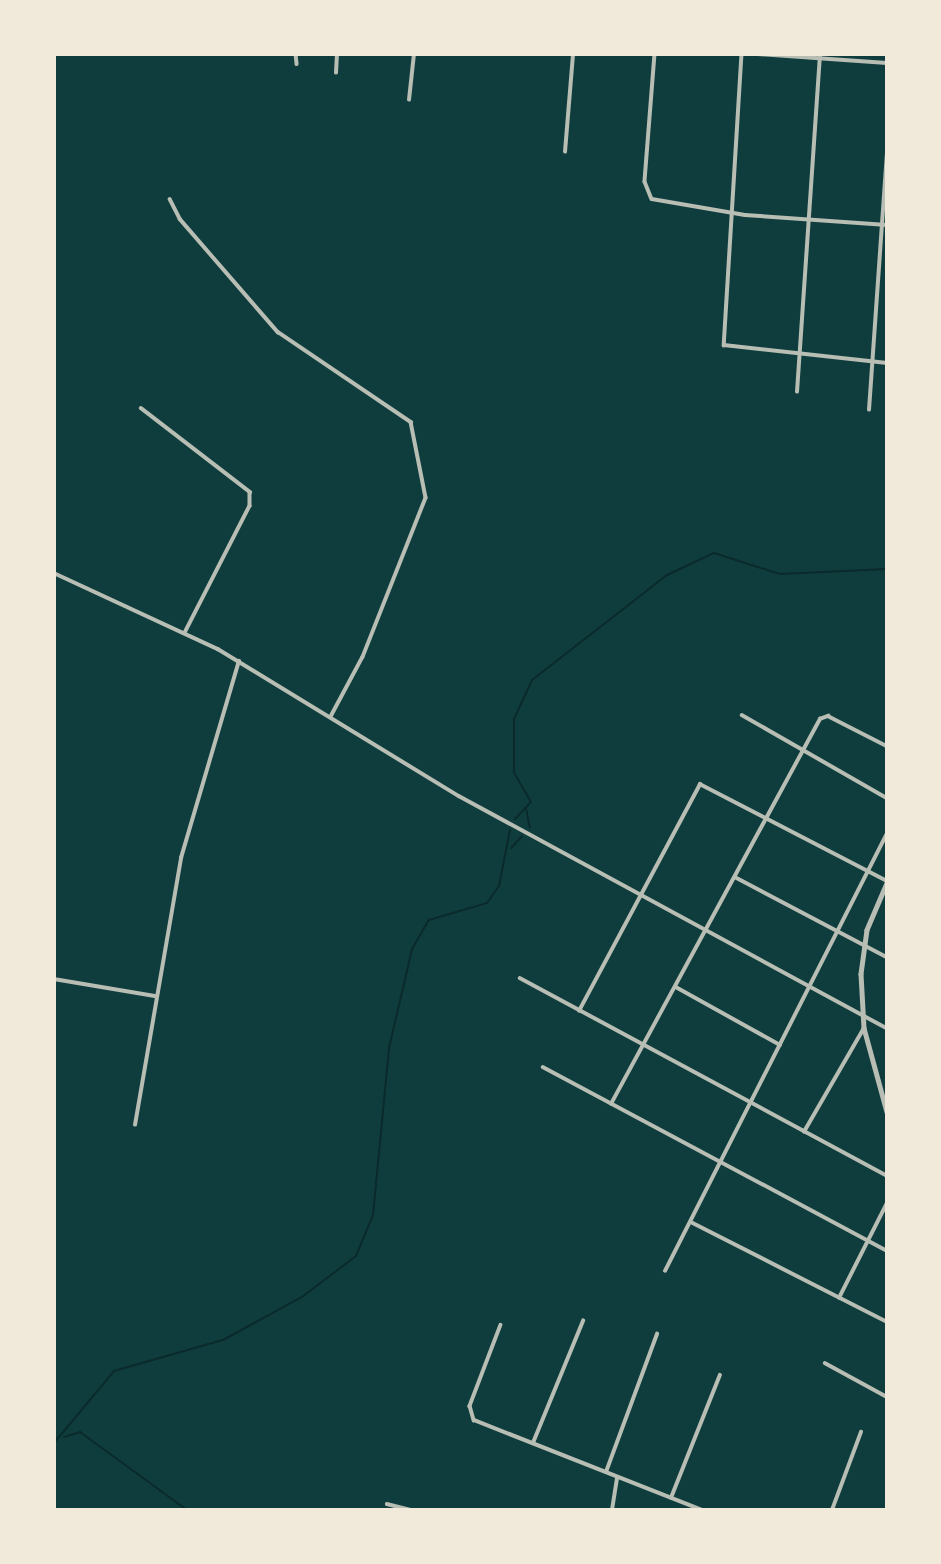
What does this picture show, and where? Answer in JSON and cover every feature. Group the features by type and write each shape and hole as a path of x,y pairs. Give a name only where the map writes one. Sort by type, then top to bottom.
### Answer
{"street":[{"path":"296,54 297,64"},
{"path":"336,73 337,54"},
{"path":"409,100 414,54"},
{"path":"565,152 573,54"},
{"path":"655,54 646,192 662,204 885,225"},
{"path":"742,54 728,211 724,345 887,363"},
{"path":"758,54 819,61 887,63"},
{"path":"797,392 820,54"},
{"path":"869,410 885,225 887,155"},
{"path":"170,199 180,219 278,332 411,422 426,498 363,657 332,715"},
{"path":"141,408 250,492 250,506 185,633"},
{"path":"54,573 239,660 640,898 887,1028"},
{"path":"135,1125 155,996 181,858 239,660"},
{"path":"742,715 887,797"},
{"path":"611,1104 735,877 764,818 825,716 887,746"},
{"path":"579,1012 700,784 887,882 864,945 863,1015 864,1028 887,1112"},
{"path":"665,1271 722,1163 835,929 887,833"},
{"path":"735,877 887,957"},
{"path":"54,978 155,996"},
{"path":"520,978 579,1012 646,1041 804,1132 887,1176"},
{"path":"676,987 780,1045"},
{"path":"804,1132 864,1028"},
{"path":"543,1067 887,1251"},
{"path":"839,1298 887,1203"},
{"path":"691,1222 887,1322"},
{"path":"533,1443 583,1321"},
{"path":"501,1325 469,1412 479,1424 703,1510"},
{"path":"606,1472 657,1334"},
{"path":"825,1363 887,1397"},
{"path":"671,1498 720,1375"},
{"path":"832,1510 861,1432"},
{"path":"612,1510 617,1477"},
{"path":"387,1504 411,1510"}],"waterway":[{"path":"515,819 531,802 514,772 514,719 532,680 667,575 714,553 780,574 887,569"},
{"path":"526,808 530,828"},
{"path":"54,1443 114,1371 223,1340 302,1297 356,1256 373,1215 389,1048 412,949 429,920 487,903 499,886 510,830"},
{"path":"511,848 522,836"},
{"path":"64,1437 80,1432 187,1510"}]}
